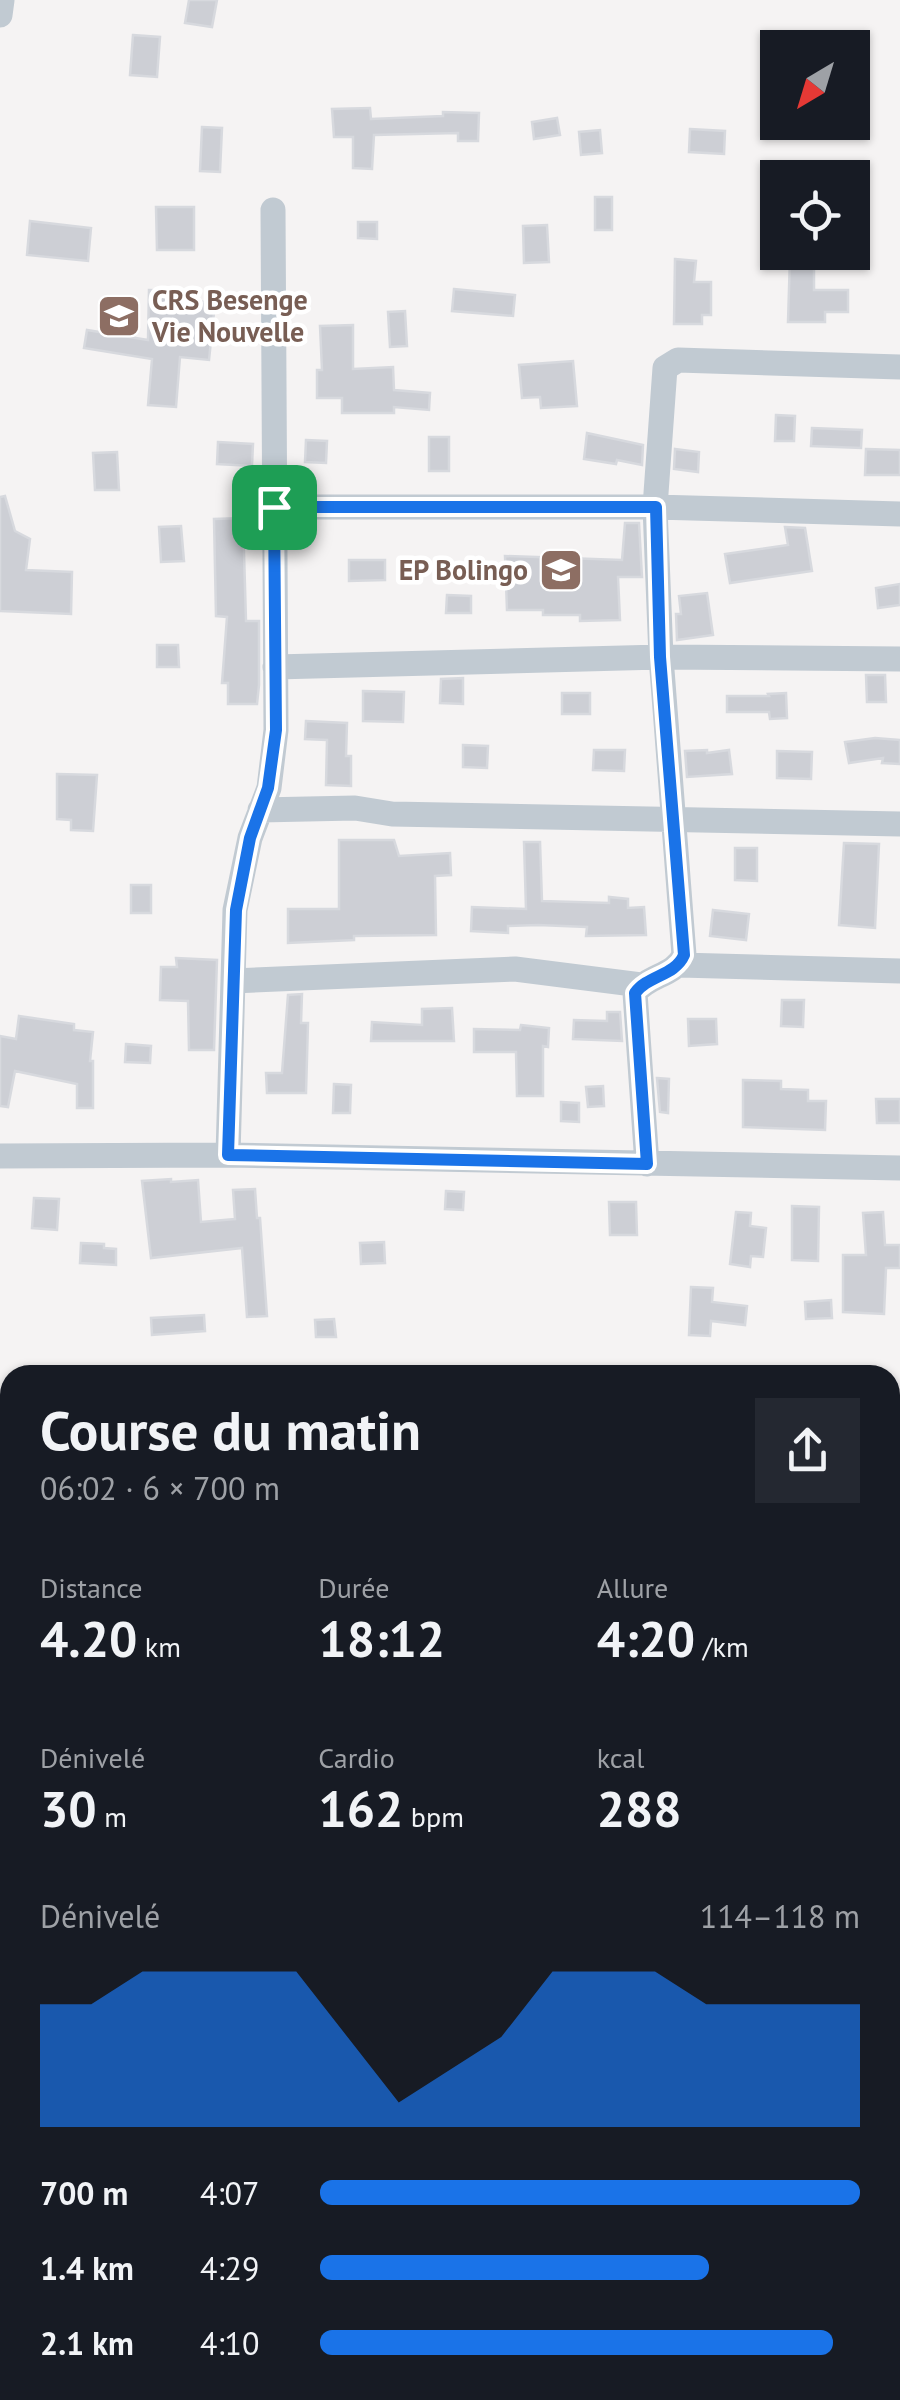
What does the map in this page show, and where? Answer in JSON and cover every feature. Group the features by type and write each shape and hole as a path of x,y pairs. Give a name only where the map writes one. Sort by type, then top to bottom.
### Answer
{"street":[{"path":"0,16 2,0"},
{"path":"228,1155 236,910 250,838 268,788 276,730 272,210"},
{"path":"680,966 684,955 660,657 656,507 664,368 678,360 900,367"},
{"path":"274,507 656,507 900,514"},
{"path":"275,667 660,657 900,658"},
{"path":"260,810 355,808 392,814 900,824"},
{"path":"647,1164 635,1008 635,993 641,985 680,966 900,971"},
{"path":"234,981 515,970 641,985"},
{"path":"0,1156 228,1155 900,1168"}],"building":[{"path":"189,0 217,0 212,27 185,23"},
{"path":"133,35 160,37 157,77 130,75"},
{"path":"370,108 371,119 479,113 478,141 458,141 458,133 374,135 372,169 353,168 353,137 334,137 332,109"},
{"path":"557,118 560,135 534,139 532,122"},
{"path":"202,127 222,128 220,172 200,171"},
{"path":"690,129 725,131 724,154 689,152"},
{"path":"600,130 602,153 581,155 579,132"},
{"path":"595,197 612,197 612,230 595,230"},
{"path":"156,207 194,207 194,250 157,250"},
{"path":"30,221 91,228 88,261 27,255"},
{"path":"358,222 377,222 377,239 358,238"},
{"path":"547,225 549,262 524,263 523,226"},
{"path":"675,259 696,261 694,282 711,282 711,315 702,315 702,324 674,324"},
{"path":"790,270 814,270 814,290 848,290 848,312 825,312 825,322 788,322"},
{"path":"454,289 515,295 513,316 452,311"},
{"path":"149,290 179,291 179,299 215,303 209,360 180,357 176,407 148,405 152,359 84,348 87,330 148,340"},
{"path":"405,311 407,346 390,347 388,312"},
{"path":"353,325 353,369 393,367 394,390 430,393 429,410 394,407 394,413 342,413 342,398 317,398 317,370 322,370 320,326"},
{"path":"573,361 577,406 541,408 540,397 522,398 519,365"},
{"path":"776,415 795,416 794,441 775,441"},
{"path":"812,428 862,430 861,448 811,446"},
{"path":"587,433 643,445 642,465 584,459"},
{"path":"429,437 449,437 449,471 429,471"},
{"path":"306,440 327,441 326,463 305,462"},
{"path":"218,442 253,444 252,466 217,464"},
{"path":"675,449 699,452 698,472 674,469"},
{"path":"866,449 900,450 900,475 865,475"},
{"path":"117,452 119,490 95,490 93,453"},
{"path":"5,496 15,531 30,539 26,570 72,572 71,614 0,611 0,497"},
{"path":"243,518 246,621 259,621 259,685 257,704 228,704 228,683 222,683 227,617 216,616 214,519"},
{"path":"625,523 639,523 642,577 618,577 620,620 580,621 580,615 507,610 505,556 622,560"},
{"path":"181,526 184,561 161,562 159,527"},
{"path":"785,527 805,528 812,571 730,583 725,554 788,545"},
{"path":"349,560 385,560 385,580 349,581"},
{"path":"900,584 900,605 878,608 876,588"},
{"path":"707,593 713,635 677,640 679,596"},
{"path":"447,595 471,596 471,613 446,613"},
{"path":"157,645 178,645 179,667 157,667"},
{"path":"866,675 885,675 886,702 867,702"},
{"path":"463,678 463,704 440,703 441,679"},
{"path":"363,691 404,692 403,722 363,721"},
{"path":"562,693 590,693 590,714 562,714"},
{"path":"786,693 787,718 770,719 769,712 727,712 727,696"},
{"path":"306,721 347,723 346,756 351,756 351,786 326,785 327,740 305,739"},
{"path":"900,740 900,764 882,763 883,758 849,763 845,742"},
{"path":"463,745 488,746 487,768 463,767"},
{"path":"594,750 625,750 624,771 593,770"},
{"path":"729,750 732,774 687,777 685,751"},
{"path":"777,751 812,752 811,779 777,778"},
{"path":"57,774 97,775 93,831 71,830 71,820 57,819"},
{"path":"339,840 394,840 399,856 450,853 451,875 435,876 436,935 354,936 354,940 288,943 288,909 339,909"},
{"path":"524,842 540,842 542,901 609,903 609,897 628,899 628,908 644,907 646,935 586,936 587,927 538,925 508,926 508,933 471,931 472,907 526,909"},
{"path":"844,843 879,844 875,928 839,925"},
{"path":"735,848 757,848 757,881 735,880"},
{"path":"131,885 151,885 151,913 131,913"},
{"path":"713,910 749,914 746,940 710,936"},
{"path":"176,958 217,960 214,1050 189,1050 188,1001 160,1000 161,967 177,967"},
{"path":"302,994 301,1023 308,1023 306,1093 267,1093 266,1073 282,1073 288,995"},
{"path":"782,1000 804,1000 803,1027 781,1026"},
{"path":"452,1008 454,1041 371,1041 372,1022 422,1025 422,1009"},
{"path":"607,1012 620,1012 622,1041 573,1039 574,1020 607,1021"},
{"path":"19,1016 74,1024 74,1030 93,1032 93,1108 77,1108 77,1084 15,1071 8,1107 0,1106 0,1036 16,1039"},
{"path":"688,1019 716,1019 717,1044 689,1046"},
{"path":"521,1025 549,1028 548,1047 543,1046 543,1096 517,1096 516,1052 474,1052 474,1029 520,1030"},
{"path":"126,1044 151,1046 150,1063 125,1062"},
{"path":"657,1078 669,1079 668,1113 660,1112"},
{"path":"743,1080 781,1081 781,1089 808,1090 808,1101 826,1101 825,1130 743,1127"},
{"path":"334,1084 351,1085 350,1113 333,1113"},
{"path":"603,1086 604,1106 588,1107 586,1087"},
{"path":"876,1099 900,1099 900,1123 877,1123"},
{"path":"561,1102 579,1103 579,1122 561,1121"},
{"path":"198,1180 201,1222 235,1219 233,1190 255,1189 267,1316 247,1317 242,1248 151,1258 142,1181"},
{"path":"446,1191 464,1192 463,1210 445,1209"},
{"path":"34,1198 59,1199 57,1230 32,1228"},
{"path":"609,1202 636,1202 637,1235 610,1235"},
{"path":"792,1206 819,1207 818,1261 792,1260"},
{"path":"736,1212 751,1213 750,1226 766,1228 763,1257 751,1256 750,1267 730,1264"},
{"path":"883,1212 885,1245 900,1245 900,1268 886,1268 884,1314 843,1312 843,1255 866,1255 863,1213"},
{"path":"384,1242 385,1263 361,1264 360,1243"},
{"path":"81,1243 116,1249 116,1265 80,1263"},
{"path":"691,1287 713,1288 712,1302 747,1306 745,1325 711,1321 710,1336 689,1335"},
{"path":"831,1300 832,1318 806,1319 805,1302"},
{"path":"204,1315 205,1331 152,1335 151,1318"},
{"path":"334,1319 336,1337 316,1337 315,1320"}],"place":[{"name":"CRS Besenge Vie Nouvelle","path":"119,316"},
{"name":"EP Bolingo","path":"561,570"}],"route":[{"path":"274,507 656,507 660,657 684,955 680,966 641,985 635,993 647,1164 228,1155 236,910 250,838 268,788 276,730 274,507"}]}
